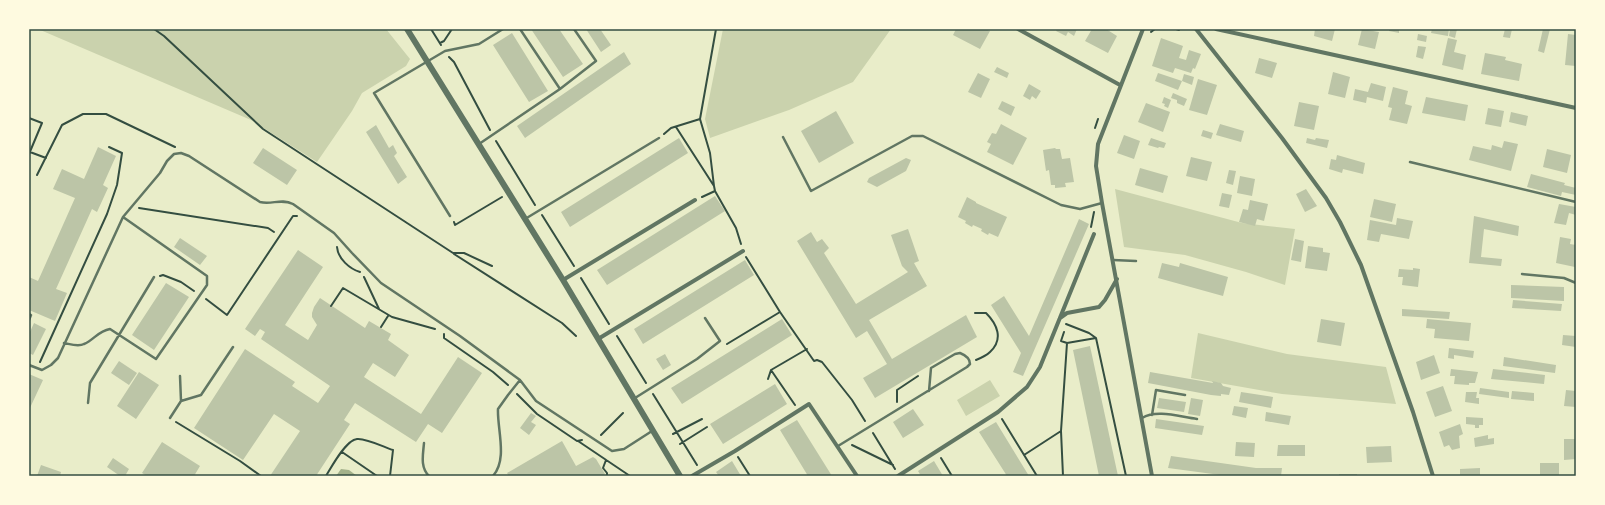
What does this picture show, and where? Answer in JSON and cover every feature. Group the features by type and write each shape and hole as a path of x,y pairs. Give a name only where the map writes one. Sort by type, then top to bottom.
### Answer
{"street":[{"path":"407,29 563,280 680,476"},
{"path":"1018,29 1120,85"},
{"path":"1143,29 1098,144 1096,166 1117,279 1128,350 1152,476"},
{"path":"1196,29 1282,138 1326,198 1350,240 1378,311 1433,476"},
{"path":"1216,29 1576,108"},
{"path":"563,280 695,200"},
{"path":"899,476 998,412 1027,387 1040,367 1094,234"},
{"path":"598,339 743,251"},
{"path":"1059,318 1067,313 1098,308 1105,300 1117,279"},
{"path":"692,476 735,451 809,404 857,476"}],"lane":[{"path":"450,216 374,93 445,51 479,44 503,29"},
{"path":"520,29 560,89"},
{"path":"478,145 560,89 596,61 574,29"},
{"path":"783,137 811,191 912,136 922,136 1061,205 1080,209 1102,203"},
{"path":"525,219 659,138"},
{"path":"29,365 42,370 51,365 58,358 123,217 174,154 181,153 189,156 260,202 266,204 280,200 293,204 334,233 381,283 460,336 520,380 536,401 612,451 624,449 652,431"},
{"path":"1410,162 1576,202"},
{"path":"64,343 74,345 84,344 103,330 110,329 156,360 207,285 207,276 123,217"},
{"path":"1113,260 1136,261"},
{"path":"1522,274 1564,278 1576,283"},
{"path":"88,403 90,383 154,277"},
{"path":"29,314 31,315 29,320"},
{"path":"633,399 697,359 720,341 705,318"},
{"path":"181,401 201,395 233,347"},
{"path":"838,446 929,391 970,364 970,361 966,356 960,353 955,354 931,368 929,391"},
{"path":"170,418 181,401 180,376"},
{"path":"494,476 497,474 501,441 498,410 520,380"},
{"path":"1152,414 1156,390 1185,395"},
{"path":"1142,418 1152,414 1197,419"},
{"path":"424,443 422,463 424,471 429,476"}],"path":[{"path":"154,29 164,36 263,129 453,254 562,323 576,336"},
{"path":"431,29 440,44 444,41 452,29"},
{"path":"716,29 700,119 710,153 715,191 736,228 743,251 780,312 814,361 816,360 822,362 852,400 899,476"},
{"path":"37,176 62,124 83,114 106,114 174,146 181,153"},
{"path":"29,118 42,124 29,152 46,158"},
{"path":"659,138 671,128 700,119"},
{"path":"676,127 714,186"},
{"path":"37,368 104,220 117,186 122,153 109,147"},
{"path":"695,200 715,191"},
{"path":"450,216 455,225 508,193"},
{"path":"130,207 268,228 274,232"},
{"path":"154,277 163,275 181,282 227,315 293,216 300,216"},
{"path":"336,244 337,251 351,269 360,272 368,282 379,310"},
{"path":"453,254 464,253 492,266"},
{"path":"331,306 343,288 388,316 439,330"},
{"path":"970,364 990,352 998,341 998,331 993,320 986,313 975,313"},
{"path":"381,328 388,316"},
{"path":"1066,325 1067,324 1089,333 1096,338 1126,476"},
{"path":"1064,331 1061,341 1067,343 1096,338"},
{"path":"442,332 444,338 493,372 537,414 630,476"},
{"path":"1063,476 1061,431 1067,343"},
{"path":"768,379 771,370 807,349"},
{"path":"771,370 799,411"},
{"path":"896,411 898,390 918,376"},
{"path":"998,412 1037,476"},
{"path":"578,441 600,436 623,413"},
{"path":"170,418 240,461 261,476"},
{"path":"674,434 702,419"},
{"path":"680,444 707,427"},
{"path":"1024,455 1061,431"},
{"path":"326,476 352,440 359,439 393,450 390,476"},
{"path":"846,442 893,465"},
{"path":"735,451 750,476"},
{"path":"937,451 952,476"},
{"path":"342,452 377,476"},
{"path":"606,460 603,468 607,476"}],"shaded area":[{"path":"38,29 386,29 410,59 406,66 362,93 352,111 317,162 251,120"},
{"path":"723,29 891,29 853,82 789,110 710,138 705,119"},
{"path":"1115,189 1242,223 1295,229 1285,285 1246,272 1185,255 1124,247"},
{"path":"1198,333 1287,354 1386,367 1396,404 1282,394 1191,378"},
{"path":"990,380 1000,396 966,416 957,400"},
{"path":"341,469 349,470 357,476 336,476"}],"building":[{"path":"531,29 559,29 583,64 563,77"},
{"path":"586,29 600,29 611,45 601,52"},
{"path":"956,29 985,29 990,31 980,49 953,35"},
{"path":"1057,29 1077,29 1074,36 1068,32 1066,36 1056,31"},
{"path":"1092,29 1106,29 1117,36 1108,53 1085,41"},
{"path":"1315,29 1335,29 1332,41 1314,36"},
{"path":"1362,29 1379,32 1375,49 1358,45"},
{"path":"1389,29 1399,29 1399,33 1389,31"},
{"path":"1432,29 1449,29 1448,36 1431,33"},
{"path":"1450,29 1457,29 1455,38 1449,36"},
{"path":"1505,29 1512,29 1510,38 1503,37"},
{"path":"1543,29 1550,29 1544,53 1538,51"},
{"path":"512,33 548,91 529,102 493,45"},
{"path":"1418,34 1427,36 1426,42 1417,40"},
{"path":"1568,34 1576,35 1576,66 1565,65"},
{"path":"1161,38 1183,46 1179,58 1186,60 1189,50 1201,54 1195,69 1193,68 1191,73 1175,68 1173,73 1152,66"},
{"path":"1448,38 1457,40 1454,52 1466,55 1463,70 1442,65"},
{"path":"1418,46 1426,47 1423,59 1416,57"},
{"path":"624,52 631,64 525,138 517,126"},
{"path":"1485,53 1506,57 1505,60 1522,64 1519,81 1481,74"},
{"path":"1259,58 1277,63 1272,78 1255,73"},
{"path":"997,67 1009,73 1007,78 994,72"},
{"path":"1333,72 1350,77 1345,98 1328,94"},
{"path":"978,73 990,79 981,98 968,92"},
{"path":"1158,73 1182,81 1178,90 1155,81"},
{"path":"1184,74 1194,77 1192,85 1182,81"},
{"path":"1198,79 1217,85 1207,115 1189,110"},
{"path":"1371,83 1386,87 1383,101 1367,97 1366,103 1353,100 1355,89 1368,92"},
{"path":"1029,84 1041,91 1036,99 1032,96 1030,100 1023,96"},
{"path":"1393,87 1408,91 1405,104 1412,106 1407,124 1389,120 1392,108 1388,107"},
{"path":"1173,93 1187,99 1184,106 1177,103 1177,100 1171,98"},
{"path":"1164,97 1171,100 1168,108 1162,103"},
{"path":"1426,97 1468,105 1465,121 1422,113"},
{"path":"1002,101 1015,107 1011,116 998,109"},
{"path":"1299,102 1319,106 1314,130 1294,126"},
{"path":"1146,103 1170,112 1163,132 1138,122"},
{"path":"1488,108 1504,111 1501,127 1485,124"},
{"path":"836,111 854,143 819,163 801,131"},
{"path":"1511,112 1528,116 1526,126 1509,122"},
{"path":"1001,124 1027,138 1013,165 987,152 991,144 987,142 992,133 996,134"},
{"path":"1220,124 1244,131 1241,142 1216,135"},
{"path":"376,125 389,148 393,145 397,153 394,156 407,177 398,184 366,132"},
{"path":"1203,130 1213,133 1211,139 1201,136"},
{"path":"1124,135 1140,141 1134,159 1117,153"},
{"path":"679,138 688,153 570,227 561,212"},
{"path":"1151,138 1166,143 1164,148 1148,145"},
{"path":"1307,138 1315,140 1316,138 1329,140 1327,148 1306,143"},
{"path":"1504,141 1518,144 1511,171 1469,160 1473,146 1491,150 1492,145 1502,148"},
{"path":"98,147 116,156 103,185 108,188 97,212 92,209 56,289 67,293 55,321 29,310 29,277 38,281 75,198 53,189 62,169 84,179"},
{"path":"263,148 297,170 287,185 253,163"},
{"path":"1055,148 1060,149 1062,159 1070,158 1074,182 1065,183 1066,187 1055,188 1055,185 1051,185 1049,170 1046,171 1043,150"},
{"path":"1547,149 1571,155 1567,173 1543,167"},
{"path":"1337,155 1365,163 1363,174 1343,169 1342,173 1329,169 1331,159 1336,160"},
{"path":"1191,157 1212,162 1207,181 1186,176"},
{"path":"906,158 911,160 906,171 877,187 867,182 869,178"},
{"path":"1140,168 1168,176 1163,193 1135,185"},
{"path":"1229,170 1236,171 1233,185 1226,183"},
{"path":"1531,174 1565,183 1564,185 1576,188 1576,195 1562,192 1561,196 1527,187"},
{"path":"1240,176 1255,179 1252,196 1237,193"},
{"path":"1306,189 1317,206 1305,212 1296,194"},
{"path":"1222,193 1232,195 1229,208 1219,206"},
{"path":"715,196 725,211 607,285 597,270"},
{"path":"967,197 976,203 1007,217 998,237 989,233 988,235 981,231 982,229 973,225 972,227 965,223 966,221 958,217"},
{"path":"1374,199 1396,204 1392,222 1370,217"},
{"path":"1250,200 1268,204 1264,221 1257,219 1255,226 1239,222 1243,209 1248,210"},
{"path":"1559,204 1576,207 1576,215 1569,213 1566,225 1554,223"},
{"path":"1474,216 1519,226 1518,236 1484,229 1481,257 1502,259 1501,266 1469,263"},
{"path":"1397,218 1413,221 1409,239 1381,234 1379,242 1367,240 1370,220 1396,225"},
{"path":"1079,219 1089,224 1023,376 1013,372 1021,353 991,305 1004,296 1029,336"},
{"path":"908,229 919,261 914,263 927,286 869,320 892,359 966,315 977,337 875,398 863,378 887,364 867,331 856,338 797,241 811,232 817,242 822,239 829,248 824,253 856,304 908,272 902,266 891,235"},
{"path":"1560,237 1571,239 1570,244 1576,245 1575,267 1556,263"},
{"path":"180,238 207,256 200,265 174,247"},
{"path":"1295,239 1304,241 1301,262 1291,260"},
{"path":"1308,246 1323,248 1323,252 1330,253 1327,271 1305,268"},
{"path":"298,250 323,267 285,325 308,340 317,325 312,317 312,313 320,298 365,328 369,321 391,334 388,340 409,355 395,377 373,363 364,377 421,414 458,357 482,373 442,433 428,424 416,442 355,403 344,420 350,424 316,476 270,476 300,431 274,414 243,460 194,428 245,349 295,382 292,386 318,403 330,386 261,339 265,332 260,329 255,336 245,329"},
{"path":"745,260 754,275 643,344 634,329"},
{"path":"1162,263 1179,267 1180,263 1228,277 1223,296 1158,278"},
{"path":"1413,268 1420,269 1418,287 1402,285 1403,277 1398,277 1399,269 1413,270"},
{"path":"166,283 189,297 154,350 132,335"},
{"path":"1511,285 1564,287 1564,301 1511,298"},
{"path":"1513,300 1562,304 1561,311 1512,308"},
{"path":"1402,309 1450,312 1449,319 1402,316"},
{"path":"782,319 792,335 682,404 671,388"},
{"path":"1321,319 1345,323 1341,346 1317,342"},
{"path":"1427,319 1471,323 1469,341 1434,338 1435,329 1426,328"},
{"path":"34,323 46,329 33,355 29,353 29,334"},
{"path":"1563,335 1576,336 1576,347 1562,345"},
{"path":"1090,346 1118,476 1099,476 1073,350"},
{"path":"1449,348 1474,351 1473,358 1454,355 1454,359 1448,358"},
{"path":"665,354 671,365 663,370 656,359"},
{"path":"1434,355 1440,373 1421,380 1416,362"},
{"path":"1504,357 1556,365 1555,373 1503,366"},
{"path":"119,361 137,373 129,385 111,373"},
{"path":"1451,369 1478,372 1475,383 1469,383 1469,385 1454,384 1455,376 1450,376"},
{"path":"1493,369 1545,375 1544,384 1491,379"},
{"path":"139,372 159,385 136,419 117,406"},
{"path":"1150,372 1213,383 1212,381 1221,383 1223,386 1231,388 1229,395 1221,394 1221,396 1148,383"},
{"path":"29,374 43,380 29,410"},
{"path":"775,384 787,404 723,444 710,424"},
{"path":"1443,386 1452,411 1435,417 1426,392"},
{"path":"1480,388 1509,392 1509,398 1479,394"},
{"path":"1566,390 1576,391 1576,407 1564,406"},
{"path":"1512,391 1534,393 1534,401 1511,399"},
{"path":"1241,392 1273,397 1271,408 1239,402"},
{"path":"1466,392 1477,392 1476,398 1479,398 1479,404 1465,402"},
{"path":"1159,398 1186,402 1184,412 1157,408"},
{"path":"1191,398 1203,400 1200,416 1188,414"},
{"path":"1234,406 1248,408 1246,418 1232,415"},
{"path":"913,409 924,425 903,438 893,422"},
{"path":"1266,412 1291,416 1289,425 1265,421"},
{"path":"531,413 536,416 531,422 536,425 529,435 520,428"},
{"path":"1466,417 1483,418 1483,425 1479,425 1479,428 1475,428 1475,425 1466,424"},
{"path":"1156,419 1204,426 1202,435 1155,428"},
{"path":"797,420 832,476 808,476 780,430"},
{"path":"996,422 1029,476 1007,476 979,432"},
{"path":"1460,424 1463,434 1459,436 1460,448 1452,450 1449,445 1444,447 1439,432"},
{"path":"1488,435 1488,439 1494,438 1494,444 1475,447 1474,438"},
{"path":"1564,439 1576,439 1576,459 1564,460"},
{"path":"562,441 576,466 593,457 596,459 605,474 602,476 509,476 507,473"},
{"path":"162,442 200,466 194,476 147,476 142,473"},
{"path":"1236,442 1255,443 1254,457 1235,456"},
{"path":"1278,445 1305,445 1305,456 1277,456"},
{"path":"1391,446 1392,462 1367,463 1366,447"},
{"path":"1171,456 1256,468 1282,468 1281,476 1228,476 1168,468"},
{"path":"113,458 129,469 125,476 120,476 107,467"},
{"path":"732,461 741,476 719,476 716,472"},
{"path":"934,461 943,476 921,476 918,471"},
{"path":"1540,463 1559,463 1559,476 1540,476"},
{"path":"41,465 61,472 60,476 37,476"},
{"path":"1480,468 1480,476 1460,476 1460,469"},
{"path":"1339,474 1357,474 1357,476 1339,476"}]}
